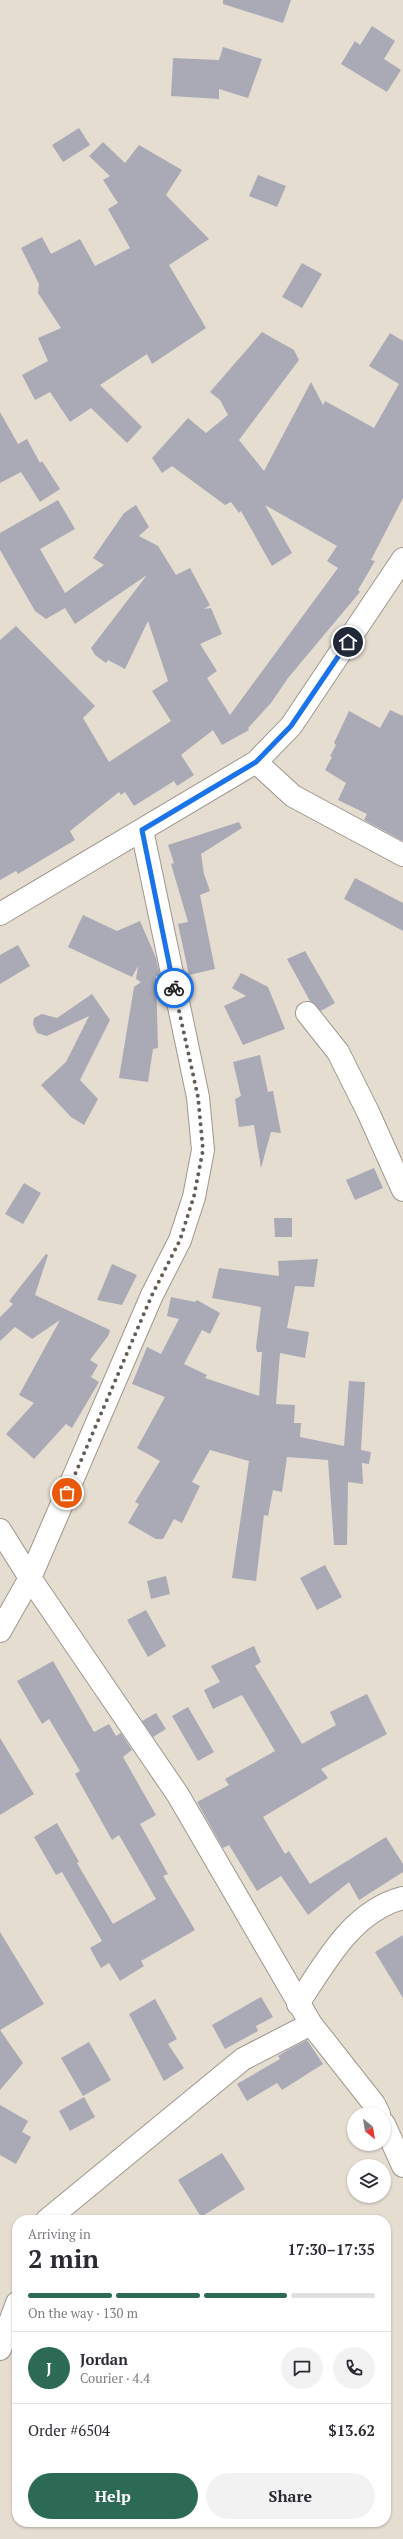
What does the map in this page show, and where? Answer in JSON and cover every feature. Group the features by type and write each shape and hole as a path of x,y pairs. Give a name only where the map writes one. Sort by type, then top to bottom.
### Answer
{"street":[{"path":"0,914 256,762 291,726 403,559"},
{"path":"256,762 292,796 403,855"},
{"path":"0,1631 30,1578 152,1295 180,1240 194,1196 203,1150 198,1097 142,830"},
{"path":"307,1013 338,1052 368,1112 403,1190"},
{"path":"0,1530 30,1578 178,1795 311,2024 376,2107"},
{"path":"298,2004 337,1944 368,1915 394,1900 403,1898"},
{"path":"54,2215 242,2059 311,2024"},
{"path":"391,2139 403,2166"},
{"path":"0,2349 12,2317"}],"building":[{"path":"223,0 291,0 283,23 223,4"},
{"path":"372,26 395,41 384,59 401,70 387,92 341,64 355,41 360,45"},
{"path":"223,47 262,59 248,98 219,89 219,99 171,96 173,58 219,60"},
{"path":"79,128 90,145 63,162 52,145"},
{"path":"103,142 125,163 139,145 182,170 166,195 209,239 169,265 206,328 152,364 147,354 100,385 142,427 127,443 91,408 70,422 50,392 35,400 22,375 48,361 38,338 61,328 38,293 39,284 21,248 42,237 51,254 80,239 95,266 130,248 108,209 118,203 103,180 110,176 89,156"},
{"path":"258,175 286,186 277,207 249,196"},
{"path":"302,263 322,274 302,308 282,297"},
{"path":"262,332 294,350 299,360 239,440 264,471 311,382 323,405 325,401 374,428 399,384 369,366 390,333 403,341 403,498 371,560 375,561 358,590 360,592 288,678 271,703 248,728 249,730 222,745 213,730 181,755 194,775 177,786 174,781 134,806 125,792 121,795 119,792 70,831 75,840 18,874 16,871 0,880 0,640 16,626 95,706 83,718 109,762 171,721 152,691 168,681 148,621 125,669 108,660 106,663 95,655 91,648 147,575 75,624 65,608 46,619 35,611 0,550 0,533 58,500 75,529 40,549 65,593 104,565 93,558 124,513 136,505 149,527 139,536 158,546 176,575 190,568 210,605 204,609 211,608 222,634 200,644 217,671 207,678 230,715 338,568 327,561 337,546 265,505 292,553 272,566 241,511 239,513 231,502 225,505 172,466 162,473 152,458 188,418 206,433 228,415 220,400 210,392"},
{"path":"0,412 18,444 27,439 40,463 42,461 60,489 40,502 21,472 0,483"},
{"path":"390,710 403,716 403,841 364,820 367,814 338,800 346,783 325,770 336,745 334,743 349,711 380,728"},
{"path":"239,822 242,828 201,854 204,874 210,891 200,895 215,969 189,975 178,924 188,922 171,864 174,863 168,845"},
{"path":"355,878 403,903 403,931 344,899"},
{"path":"83,915 117,931 140,921 156,958 160,976 156,976 158,1048 153,1049 148,1082 119,1078 134,987 141,982 136,979 138,966 132,977 68,947"},
{"path":"18,945 30,966 0,984 0,955"},
{"path":"305,951 335,1003 321,1011 310,1001 287,959"},
{"path":"241,973 268,987 285,1029 243,1045 224,1006 246,996 232,988"},
{"path":"92,994 110,1020 80,1080 98,1099 84,1125 71,1117 41,1085 66,1062 89,1016 47,1036 37,1033 33,1024 34,1018 42,1014 57,1018"},
{"path":"260,1055 268,1092 273,1091 281,1133 271,1132 261,1168 254,1125 239,1127 235,1099 241,1096 233,1062"},
{"path":"374,1168 383,1188 355,1200 346,1180"},
{"path":"24,1183 41,1193 23,1224 5,1214"},
{"path":"274,1218 292,1218 292,1237 275,1237"},
{"path":"46,1254 48,1255 35,1295 110,1330 108,1336 90,1360 98,1365 91,1377 99,1382 72,1428 66,1424 34,1459 6,1434 34,1403 19,1395 60,1320 32,1339 15,1327 0,1341 0,1317 13,1304 9,1301"},
{"path":"318,1259 314,1287 295,1286 287,1328 309,1332 305,1358 280,1353 276,1404 295,1405 294,1423 301,1423 300,1437 344,1446 349,1381 365,1382 361,1450 371,1452 369,1464 362,1463 363,1484 348,1482 347,1545 334,1545 328,1460 287,1457 282,1492 273,1490 268,1516 264,1515 256,1581 232,1578 249,1461 210,1450 192,1482 200,1486 182,1523 174,1519 163,1539 156,1539 128,1523 139,1504 135,1502 160,1461 137,1448 165,1397 132,1384 147,1347 161,1354 179,1319 167,1316 171,1297 195,1302 197,1300 220,1313 210,1334 202,1330 184,1364 207,1375 205,1378 259,1396 262,1352 257,1352 256,1347 261,1307 212,1298 219,1268 279,1276 278,1261"},
{"path":"112,1264 137,1275 122,1305 97,1300"},
{"path":"325,1565 342,1597 317,1610 300,1578"},
{"path":"166,1576 170,1594 151,1599 147,1581"},
{"path":"146,1610 166,1646 148,1657 127,1620"},
{"path":"254,1646 261,1662 255,1666 302,1744 336,1725 330,1712 367,1694 387,1734 321,1769 328,1778 263,1817 285,1854 289,1851 310,1884 386,1837 403,1864 403,1872 359,1900 349,1882 308,1915 281,1876 257,1891 229,1845 223,1848 197,1802 229,1785 225,1779 275,1751 242,1695 213,1709 204,1690 220,1682 211,1666"},
{"path":"53,1661 94,1732 109,1724 116,1736 121,1733 132,1750 123,1757 156,1815 140,1824 168,1874 163,1876 195,1930 141,1961 144,1966 120,1981 109,1963 101,1968 90,1948 102,1941 62,1872 56,1875 34,1837 57,1823 79,1862 77,1863 113,1924 156,1899 119,1835 112,1840 75,1774 80,1771 49,1719 42,1724 17,1681"},
{"path":"188,1707 214,1752 198,1761 172,1716"},
{"path":"156,1713 166,1729 153,1737 142,1721"},
{"path":"0,1738 34,1794 0,1815"},
{"path":"0,1932 44,2004 0,2030"},
{"path":"403,1935 403,1998 375,1952"},
{"path":"261,1997 273,2017 256,2026 258,2031 225,2049 212,2025"},
{"path":"155,1999 177,2039 168,2044 184,2068 164,2081 129,2014"},
{"path":"0,2030 23,2063 0,2090"},
{"path":"307,2040 323,2064 282,2090 277,2083 247,2101 237,2084 280,2059 278,2056"},
{"path":"89,2042 111,2080 83,2096 61,2058"},
{"path":"84,2097 95,2117 70,2131 59,2111"},
{"path":"0,2105 28,2121 22,2132 31,2137 16,2164 0,2155"},
{"path":"222,2153 245,2189 204,2215 200,2215 178,2180"}],"way so far":[{"path":"67,1493 152,1295 180,1240 194,1196 203,1150 198,1097 174,988"}],"route":[{"path":"174,988 142,830 256,762 291,726 348,642"}]}
